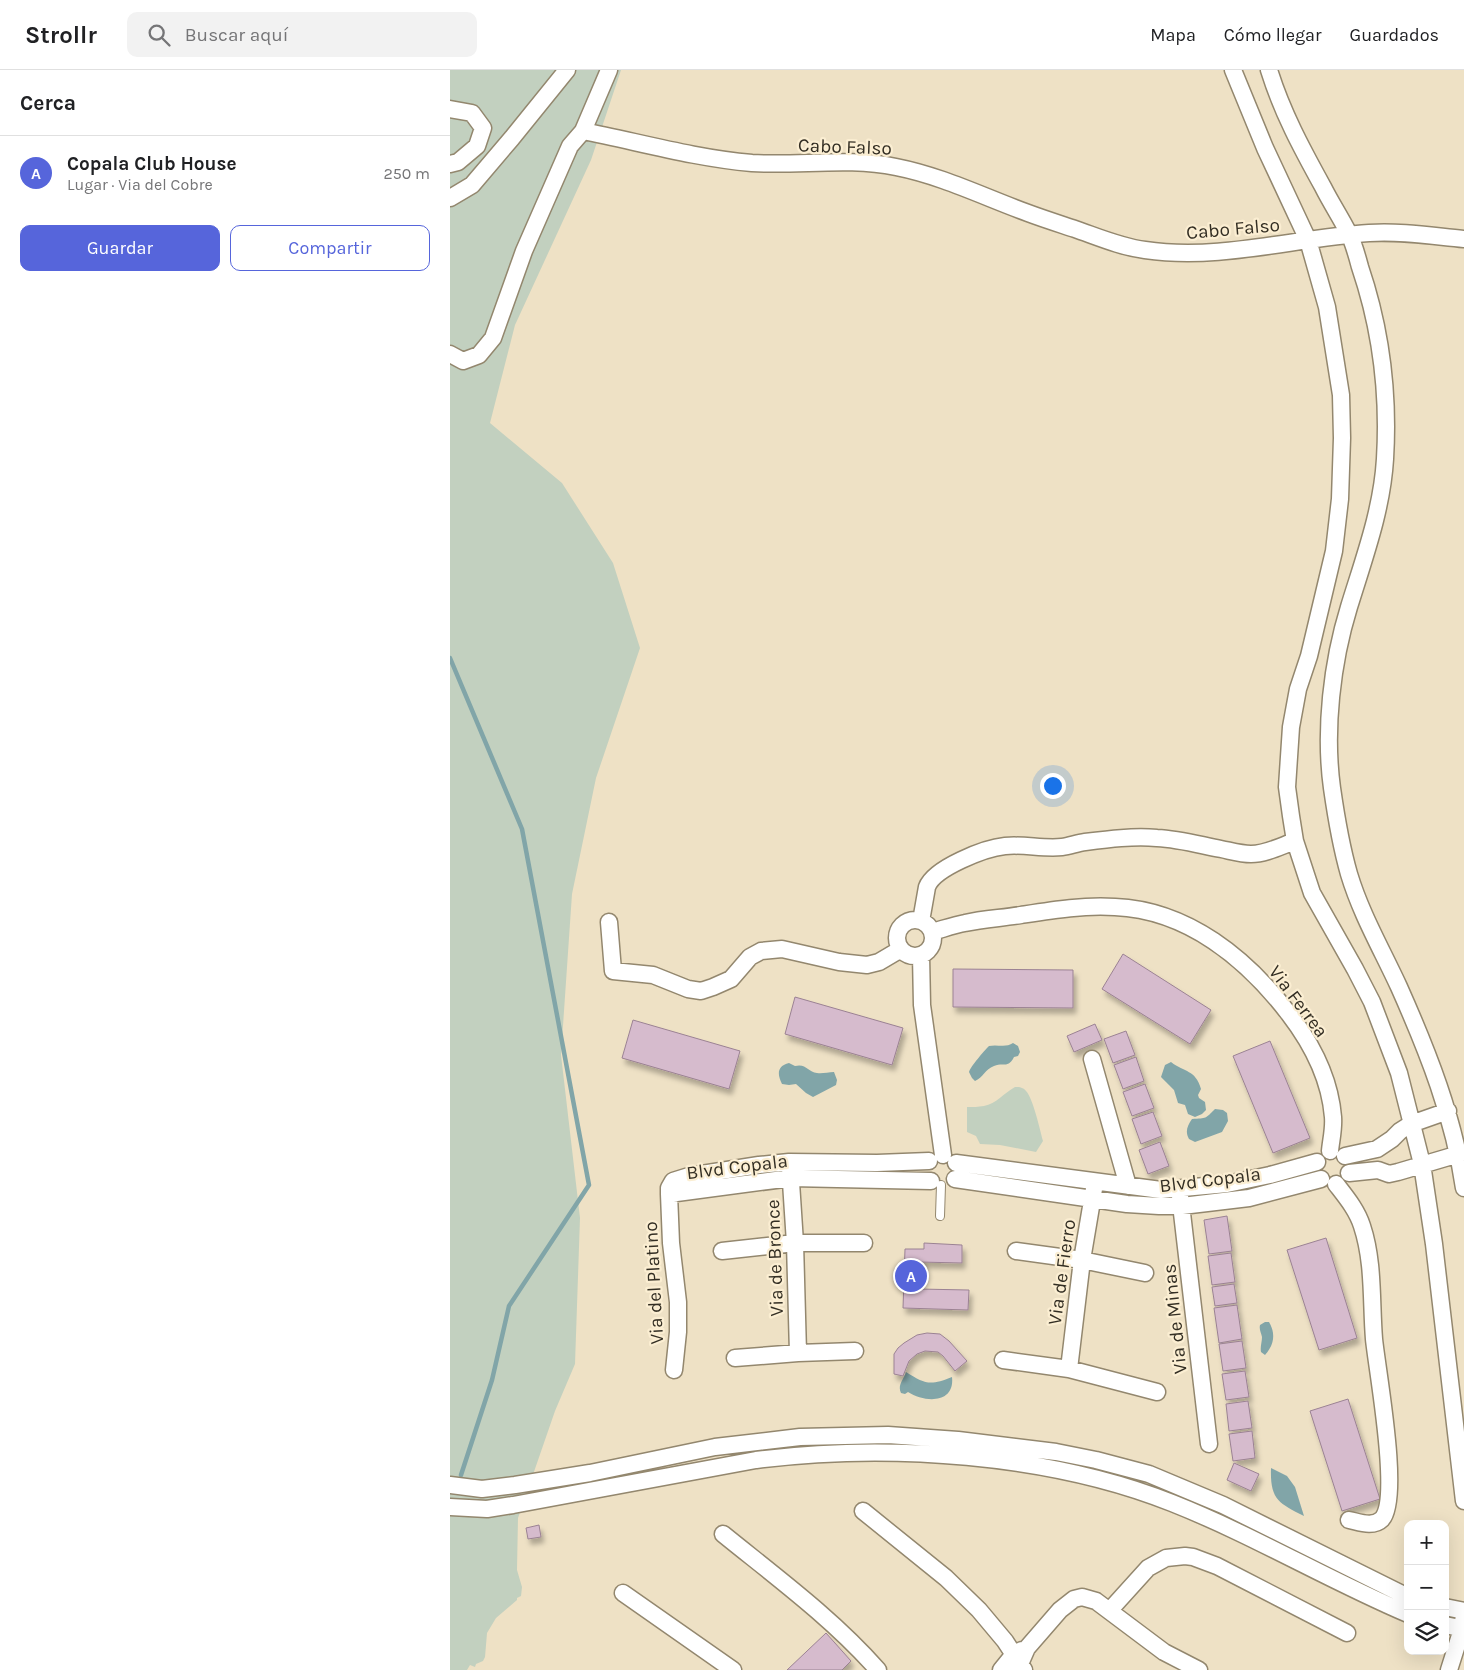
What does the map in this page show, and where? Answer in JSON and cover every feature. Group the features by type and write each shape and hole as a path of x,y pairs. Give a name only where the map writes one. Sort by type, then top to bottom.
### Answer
{"street":[{"path":"450,198 472,185 567,70"},
{"path":"450,354 463,361 479,355 493,338 524,251 566,154 570,146 583,131 609,70"},
{"path":"1233,70 1265,148 1308,240 1327,307 1341,395 1340,499 1334,550 1309,656 1298,689 1291,727 1287,787 1295,841 1312,893 1372,1002 1399,1073 1422,1164 1434,1244 1464,1501"},
{"path":"1269,70 1288,122 1349,235 1366,284 1378,332 1385,372 1387,416 1385,462 1378,511 1365,561 1348,609 1338,656 1328,742 1331,785 1339,832 1350,875 1365,916 1400,989 1430,1059 1448,1111 1459,1154 1464,1188"},
{"path":"450,109 472,113 483,128 477,146 458,162 450,164"},
{"name":"Cabo Falso","path":"583,131 667,150 724,160 791,164 867,163 894,166 946,181 1028,213 1111,242 1142,250 1200,253 1258,248 1349,235 1400,232 1464,240"},
{"path":"926,927 910,921 901,928 897,938 901,949 910,955 921,955 932,944 926,927 926,888 937,873 955,863 1005,846 1048,848 1065,847 1122,837 1157,838 1172,839 1252,854 1274,849 1295,841"},
{"name":"Via Ferrea","path":"926,927 1065,908 1095,906 1142,910 1167,916 1192,928 1232,955 1253,973 1274,995 1309,1044 1319,1064 1330,1103 1337,1154"},
{"path":"609,922 613,971 653,975 688,989 701,991 731,979 750,957 761,951 782,949 839,962 867,965 879,962 901,949"},
{"path":"921,955 922,1006 942,1171"},
{"path":"1092,1059 1128,1186"},
{"path":"1337,1154 1350,1167 1349,1173 1346,1178 1336,1184 1331,1184 1321,1178 1316,1168 1320,1157 1337,1154 1377,1149 1411,1124 1448,1111"},
{"path":"1349,1173 1378,1170 1389,1174 1459,1154"},
{"name":"Blvd Copala","path":"669,1194 790,1170 942,1171 1096,1182 1161,1190 1227,1184 1317,1162"},
{"name":"Via de Bronce","path":"790,1170 795,1243 798,1353"},
{"name":"Blvd Copala","path":"942,1171 1127,1204 1159,1206 1182,1206 1248,1198 1321,1178"},
{"name":"Via de Fierro","path":"1069,1369 1082,1260 1096,1182"},
{"path":"1336,1184 1359,1217 1366,1241 1374,1337 1386,1428 1388,1464 1387,1508 1381,1521 1374,1524 1366,1524 1349,1520"},
{"name":"Via de Minas","path":"1179,1189 1209,1444"},
{"name":"Via del Platino","path":"669,1194 671,1243 678,1302 678,1332 674,1370"},
{"path":"722,1251 795,1243 864,1243"},
{"path":"1016,1251 1082,1260 1145,1273"},
{"path":"735,1358 856,1351"},
{"path":"1003,1360 1069,1369 1157,1392"},
{"path":"450,1485 482,1489 590,1473 715,1447 755,1442 836,1435 888,1435 958,1440 1056,1452 1122,1466 1149,1474 1215,1501 1404,1595"},
{"path":"450,1507 486,1509 787,1456 885,1452 985,1459 1051,1469 1118,1485 1158,1498 1262,1542 1348,1588 1404,1612"},
{"path":"1118,1485 1122,1466"},
{"path":"482,1489 486,1509"},
{"path":"863,1510 946,1578 979,1610 1020,1661"},
{"path":"723,1534 811,1604 864,1654 878,1670"},
{"path":"1110,1610 1148,1568 1166,1558 1185,1556 1217,1566 1347,1632"},
{"path":"623,1593 732,1670"},
{"path":"1001,1670 1020,1661 1060,1610 1074,1599 1082,1597 1096,1601 1164,1652 1199,1670"},
{"path":"1449,1608 1464,1611"},
{"path":"1449,1625 1463,1624 1449,1670"}],"lane":[{"path":"940,1216 942,1171"}],"green space":[{"path":"450,70 621,70 591,160 515,325 490,423 562,483 613,563 640,648 596,778 572,894 561,1055 580,1218 575,1364 555,1411 518,1518 517,1570 522,1587 521,1596 496,1618 487,1633 483,1661 476,1664 475,1667 470,1665 467,1670 450,1670"},
{"path":"1015,1087 1025,1090 1034,1107 1043,1141 1036,1152 1000,1145 980,1144 976,1136 967,1132 967,1107 988,1105"}],"water":[{"path":"1013,1043 1018,1046 1020,1052 1010,1063 991,1067 975,1081 972,1078 969,1072 970,1069 989,1046"},
{"path":"1171,1062 1193,1075 1199,1083 1201,1089 1198,1095 1205,1102 1206,1110 1202,1114 1195,1117 1188,1114 1185,1105 1178,1103 1174,1090 1161,1077 1165,1065"},
{"path":"789,1063 795,1066 802,1066 817,1073 834,1072 837,1080 836,1085 813,1097 796,1084 782,1084 779,1077 780,1068"},
{"path":"1215,1109 1223,1110 1227,1113 1228,1121 1222,1132 1195,1142 1189,1139 1187,1129 1192,1119 1205,1117"},
{"path":"1269,1322 1271,1326 1273,1339 1265,1355 1261,1352 1262,1337 1260,1325"},
{"path":"906,1372 918,1379 933,1383 952,1377 952,1386 944,1397 938,1399 922,1398 908,1392 905,1394 901,1393 900,1385"},
{"path":"1271,1468 1287,1476 1295,1487 1304,1516 1277,1499 1272,1487"}],"building":[{"path":"1123,954 1211,1010 1190,1044 1102,989"},
{"path":"953,969 1073,970 1073,1008 953,1007"},
{"path":"795,997 903,1028 892,1065 785,1034"},
{"path":"633,1020 740,1051 729,1089 622,1058"},
{"path":"1095,1024 1102,1040 1074,1052 1067,1036"},
{"path":"1126,1031 1135,1055 1113,1063 1104,1039"},
{"path":"1270,1041 1310,1138 1273,1153 1233,1056"},
{"path":"1136,1057 1144,1081 1123,1089 1114,1065"},
{"path":"1145,1084 1154,1108 1132,1116 1123,1092"},
{"path":"1153,1112 1162,1136 1141,1144 1132,1119"},
{"path":"1160,1142 1169,1166 1148,1174 1139,1150"},
{"path":"1227,1216 1232,1251 1209,1254 1204,1220"},
{"path":"1326,1238 1357,1338 1319,1350 1287,1250"},
{"path":"924,1243 962,1245 962,1263 919,1262 918,1289 969,1290 968,1310 903,1308 905,1249 924,1249"},
{"path":"1231,1253 1235,1282 1212,1285 1208,1256"},
{"path":"1234,1284 1237,1303 1215,1306 1212,1287"},
{"path":"1237,1305 1242,1339 1219,1343 1214,1308"},
{"path":"927,1333 940,1334 967,1361 955,1371 938,1352 925,1351 917,1354 909,1361 903,1376 894,1374 894,1354 898,1348 917,1335"},
{"path":"1242,1341 1246,1368 1223,1371 1219,1344"},
{"path":"1245,1371 1249,1397 1226,1400 1222,1374"},
{"path":"1348,1399 1380,1499 1342,1511 1310,1411"},
{"path":"1248,1401 1252,1428 1229,1431 1226,1404"},
{"path":"1252,1431 1255,1458 1233,1461 1229,1434"},
{"path":"1234,1463 1259,1474 1251,1491 1227,1480"},
{"path":"539,1525 541,1537 528,1539 526,1528"},
{"path":"826,1633 851,1661 842,1670 787,1670"}],"waterway":[{"path":"450,658 522,829 589,1185 509,1306 492,1380 461,1475"}],"place":[{"name":"Copala Club House","path":"911,1276"}]}
